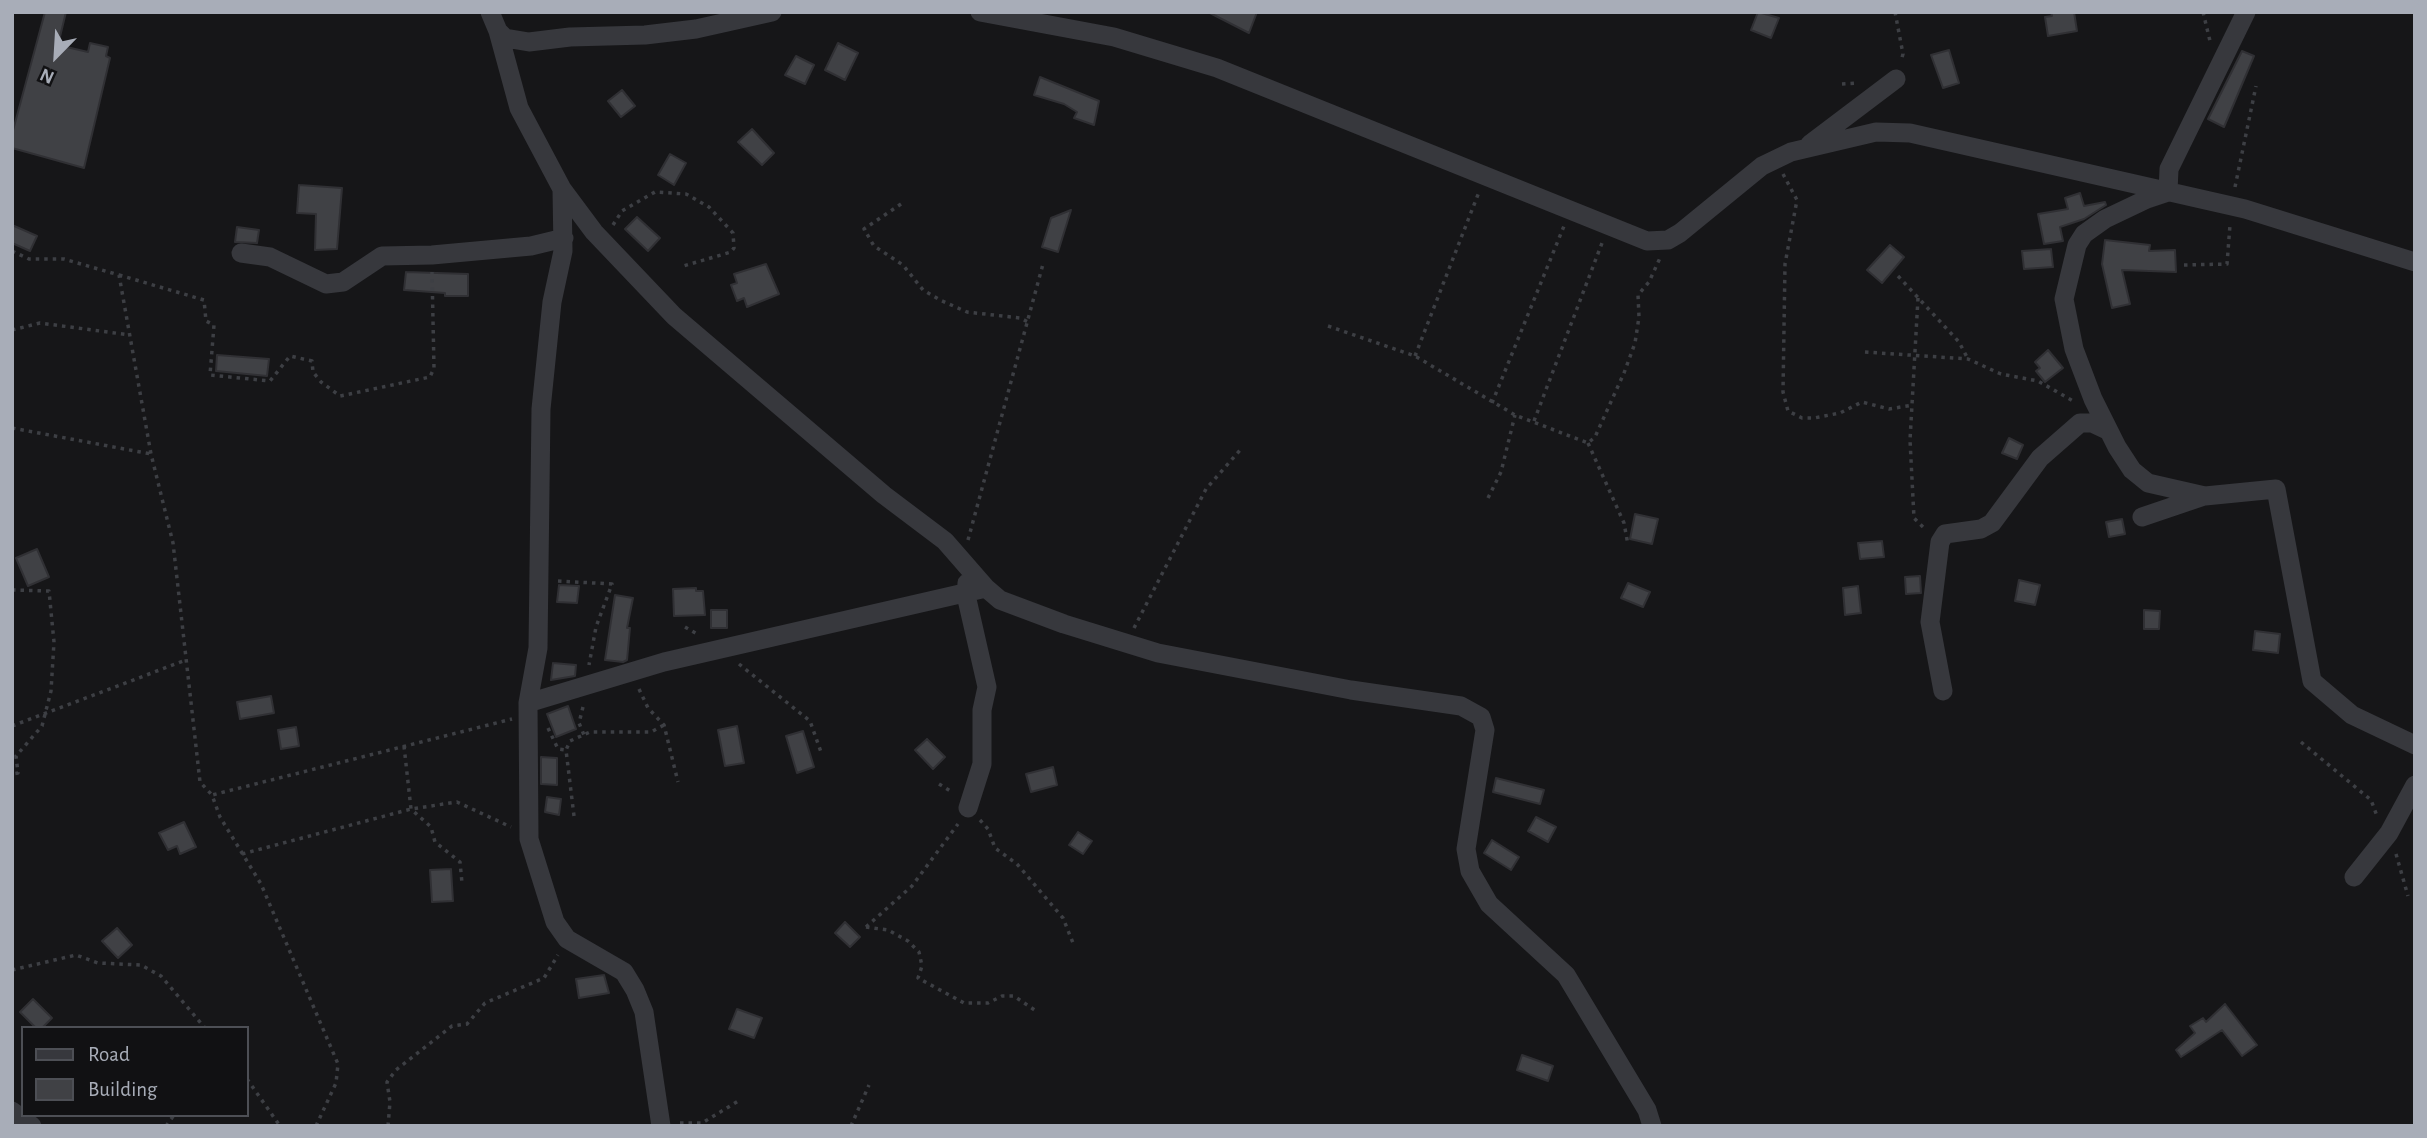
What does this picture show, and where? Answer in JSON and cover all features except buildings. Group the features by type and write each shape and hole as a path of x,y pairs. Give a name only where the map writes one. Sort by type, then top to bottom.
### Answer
{"street":[{"path":"490,12 519,108 562,189 602,241 674,316 884,495 944,541 1000,600 1028,612 1158,653 1262,674 1450,704 1477,713 1485,730 1466,849 1470,871 1489,904 1566,975 1647,1110 1652,1126"},
{"path":"498,32 511,40 529,42 570,37 645,36 696,29 772,12"},
{"path":"980,12 1114,37 1217,68 1647,242 1668,240 1762,166 1804,149 1876,132 1910,133 2231,206 2415,262"},
{"path":"2168,192 2169,169 2246,12"},
{"path":"1804,149 1896,79"},
{"path":"562,189 564,238 552,302 541,409 538,648 528,709 529,839 555,922 567,939 624,972 635,990 644,1012 661,1125"},
{"path":"2168,192 2105,219 2084,234 2077,245 2064,299 2074,349 2109,431 2132,470 2148,483 2205,496"},
{"path":"241,253 270,257 326,284 342,282 382,256 432,256 531,246 564,238"},
{"path":"1943,691 1930,622 1940,542 1945,534 1981,529 1992,523 2040,458 2080,423 2092,423 2109,431"},
{"path":"2142,517 2205,496 2276,489 2312,681 2351,715 2415,745"},
{"path":"962,562 966,595 988,687 982,710 982,764 968,807"},
{"path":"528,709 587,685 621,675 934,599 966,595 986,588"},
{"path":"2354,877 2386,837 2415,785"},
{"path":"12,1111 32,1126"}],"path":[{"path":"2184,265 2227,264 2231,206 2256,86"},
{"path":"1776,160 1797,200 1785,264 1783,392 1788,411 1802,418 1814,418 1840,413 1863,402 1889,409 1913,405"},
{"path":"1415,356 1485,175"},
{"path":"602,241 622,211 655,192 686,194 709,207 733,233 735,240 731,252 680,267"},
{"path":"901,204 864,229 874,246 903,265 923,290 940,300 967,312 1020,318 1028,322"},
{"path":"1492,403 1571,210"},
{"path":"1534,421 1608,226"},
{"path":"1588,443 1595,437 1635,343 1639,317 1637,295 1649,282 1668,240"},
{"path":"12,251 29,259 64,258 204,300 206,321 214,325 210,375 270,381 290,356 312,361 313,372 321,382 340,396 430,377 434,368 432,256"},
{"path":"962,562 1043,264"},
{"path":"119,275 151,454 173,543 200,782 212,794 220,817 261,884 338,1064 337,1083 316,1126"},
{"path":"1898,276 1959,342 1968,359"},
{"path":"1918,298 1917,355 1910,440 1914,517 1926,530 1945,534"},
{"path":"12,330 40,323 130,335"},
{"path":"1328,326 1415,356 1515,415 1588,443 1624,523 1628,545"},
{"path":"1865,352 1968,359 2001,374 2038,381 2080,407"},
{"path":"1488,498 1501,472 1515,415"},
{"path":"12,428 151,454"},
{"path":"1127,643 1206,489 1241,449"},
{"path":"538,579 612,584 596,627 588,660 587,685 579,723 584,734"},
{"path":"12,590 49,591 54,642 51,691 42,726 16,756 18,773 12,774"},
{"path":"685,627 721,649 810,721 821,752"},
{"path":"12,726 186,660"},
{"path":"621,675 636,684 648,708 664,725 678,782"},
{"path":"212,794 404,746 528,709"},
{"path":"574,816 566,750 570,741 584,734 651,732 664,725"},
{"path":"2301,742 2371,800 2398,858 2408,896"},
{"path":"404,746 411,809 431,827 435,842 460,862 462,883"},
{"path":"939,784 958,796 988,829 995,848 1017,864 1044,893 1052,908 1063,918 1073,943"},
{"path":"242,854 411,809 457,802 509,826 529,839"},
{"path":"968,807 912,886 866,927 888,930 908,941 919,952 922,967 918,978 964,1003 988,1003 1002,996 1014,996 1036,1011"},
{"path":"388,1126 390,1102 387,1082 396,1070 452,1026 467,1024 485,1003 544,978 567,939"},
{"path":"12,970 76,955 97,963 141,965 162,976 203,1026"},
{"path":"248,1080 280,1126"},
{"path":"851,1126 869,1084"},
{"path":"661,1125 702,1123 740,1100"}]}
